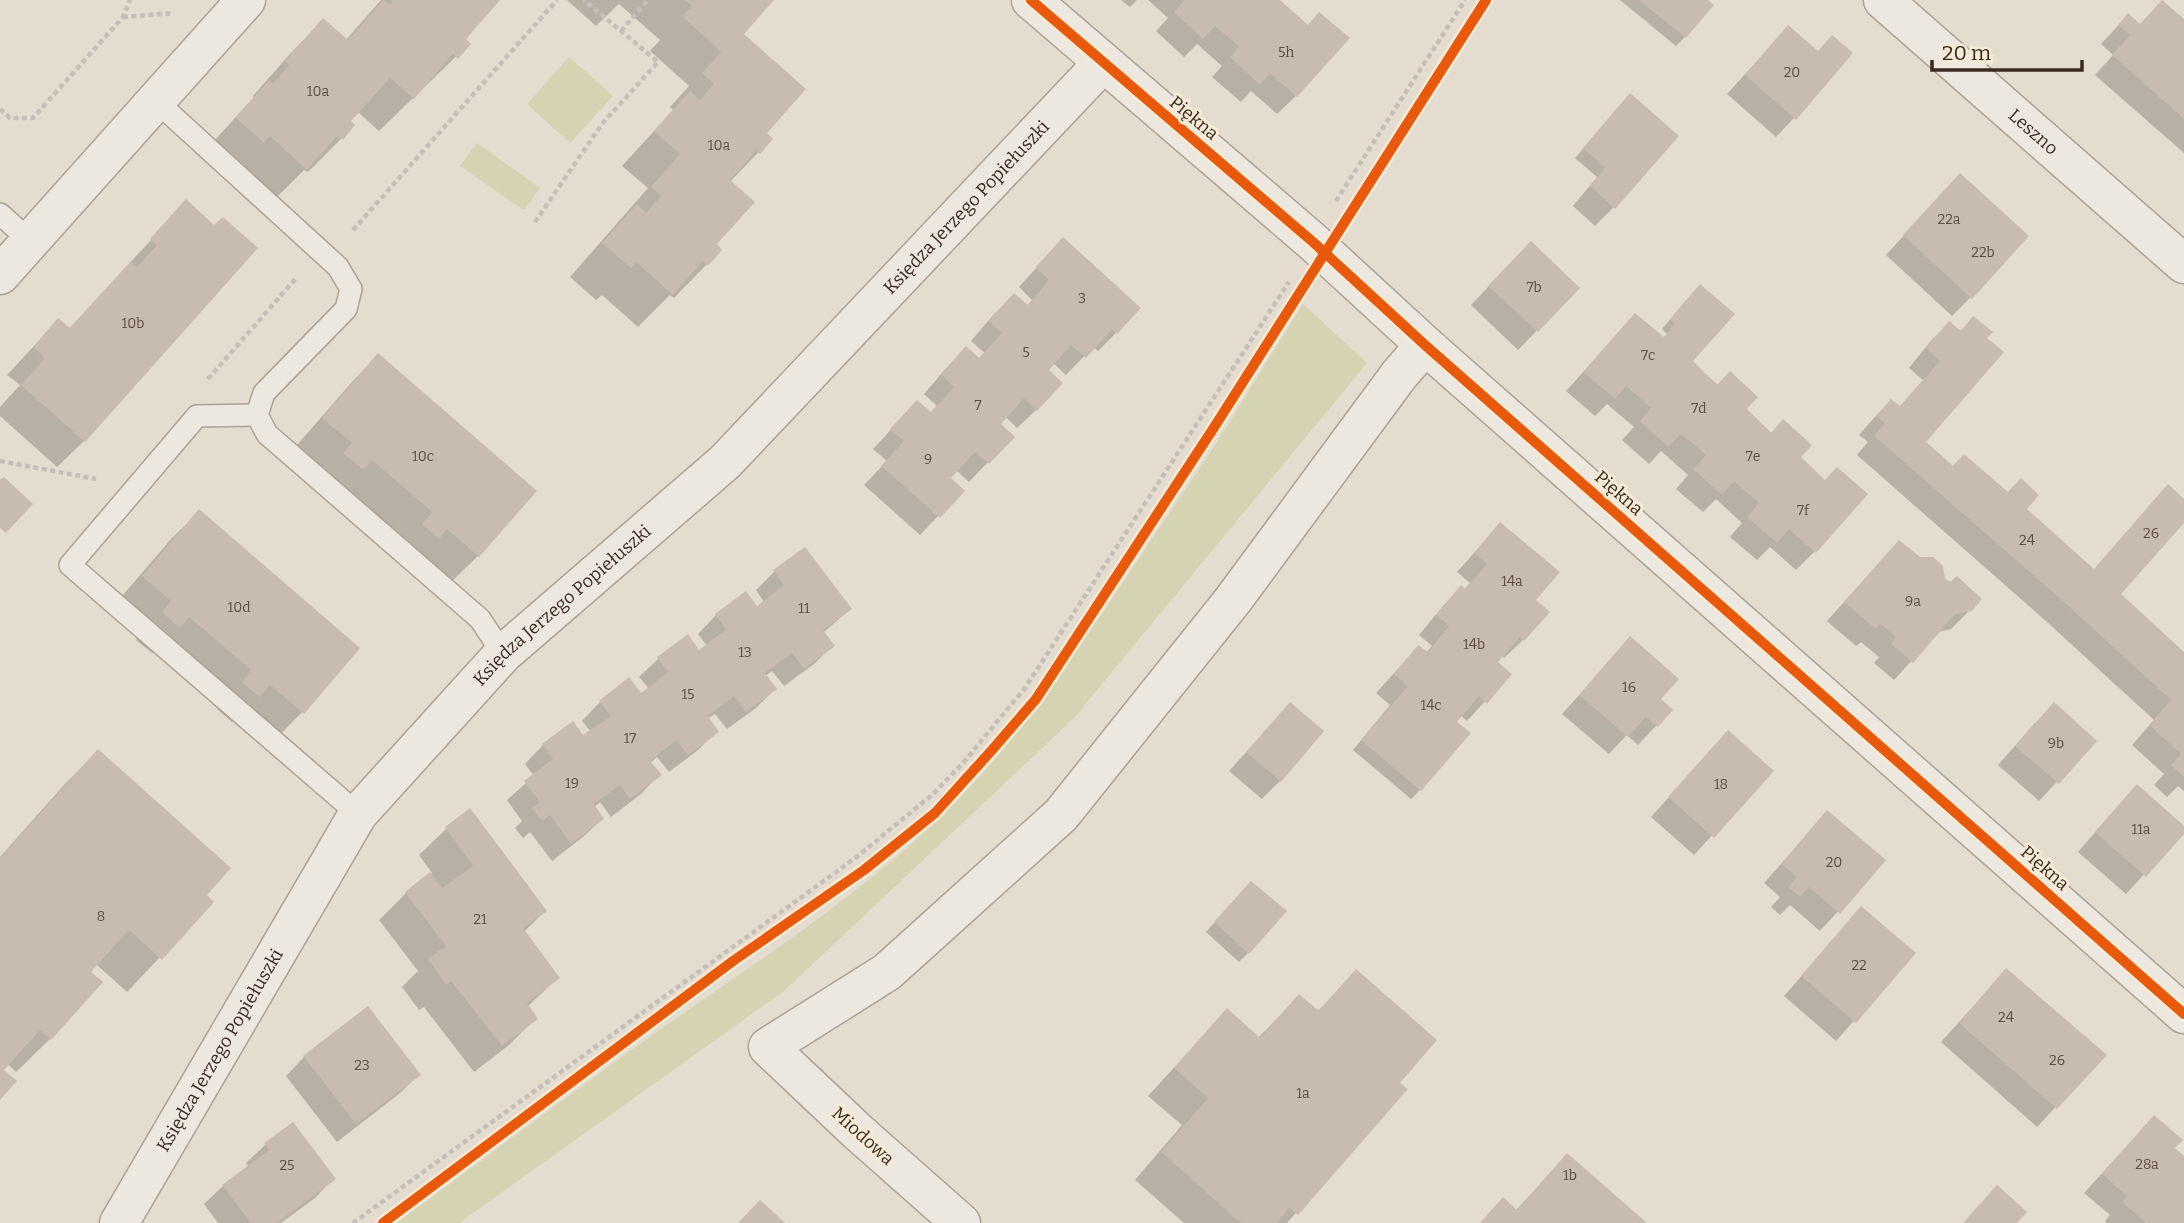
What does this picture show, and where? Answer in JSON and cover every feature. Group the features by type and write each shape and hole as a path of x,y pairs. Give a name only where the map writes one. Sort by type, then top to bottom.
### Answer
{"street":[{"path":"0,275 246,0"},
{"name":"Piękna","path":"1031,0 1325,253 1425,345 2184,1013"},
{"name":"Leszno","path":"1883,0 2184,264"},
{"name":"Księdza Jerzego Popiełuszki","path":"119,1223 358,814 503,654 724,462 1103,63"},
{"name":"Miodowa","path":"961,1223 858,1132 768,1047 887,972 1061,815 1233,600 1399,375 1425,345"}],"lane":[{"path":"155,100 338,267 351,289 346,309 264,393 257,415 267,434 480,619 503,654"},
{"path":"0,214 29,240"},
{"path":"257,415 197,416 70,565 358,814"}],"path":[{"path":"0,109 10,118 33,118 122,17 130,0"},
{"path":"352,232 557,0"},
{"path":"535,222 602,124 658,62 584,0"},
{"path":"621,31 649,0"},
{"path":"1332,208 1465,0"},
{"path":"122,17 178,12"},
{"path":"353,1223 425,1168 858,856 933,794 963,763 1025,688 1292,278"}],"shaded area":[{"path":"569,57 613,96 570,143 527,104"},
{"path":"477,143 540,188 524,210 460,166"},
{"path":"1303,304 1367,363 1074,718 784,991 459,1223 397,1223 658,1031 836,905 915,841 957,800 997,757 1051,689 1214,447"}],"building":[{"path":"383,0 390,4 393,0 500,0 466,39 471,44 458,59 453,54 414,99 390,78 351,121 355,125 343,140 337,136 307,170 270,136 264,143 236,118 269,80 273,84 289,65 285,61 323,18 348,40"},
{"path":"685,0 774,0 744,34 806,89 767,133 773,139 760,154 756,151 730,180 755,202 717,244 722,250 708,266 703,261 673,295 636,262 631,268 602,243 637,204 646,213 661,196 651,187 680,154 654,131 690,91 700,100 714,84 702,73 721,52 682,16 692,6"},
{"path":"1184,0 1280,0 1308,25 1319,12 1350,38 1297,97 1270,73 1260,85 1230,57 1239,46 1215,26 1203,39 1174,12"},
{"path":"1639,0 1708,0 1714,5 1686,38"},
{"path":"2162,0 2184,19 2184,119 2112,55 2130,35 2118,25 2128,13 2140,24"},
{"path":"1788,25 1818,51 1832,35 1853,53 1796,120 1745,75"},
{"path":"1630,93 1679,136 1615,209 1590,186 1605,168 1583,148"},
{"path":"1960,173 2029,236 1972,299 1903,235"},
{"path":"186,199 214,225 223,217 258,248 85,442 21,385 45,358 33,347 58,318 70,328 131,261 137,267 157,245 150,239"},
{"path":"1063,237 1141,308 1117,334 1112,329 1086,358 1071,345 1049,370 1063,383 1037,411 1024,398 1001,424 1015,437 989,464 975,452 951,478 965,491 940,518 881,466 904,441 890,429 917,400 931,412 954,387 941,374 966,346 979,358 1002,333 988,321 1014,293 1028,305 1049,280 1036,267"},
{"path":"1531,241 1580,288 1538,332 1488,286"},
{"path":"1700,284 1735,314 1693,361 1717,385 1730,371 1758,397 1747,409 1771,433 1783,419 1812,445 1801,457 1825,480 1837,467 1868,494 1816,553 1789,529 1777,543 1747,517 1759,503 1734,481 1722,495 1693,469 1706,455 1681,434 1668,447 1640,421 1651,408 1626,386 1615,399 1583,372 1635,313 1664,337 1675,324 1670,319"},
{"path":"1973,316 1993,332 1987,338 2004,352 1926,442 1953,466 1964,454 2008,492 2021,478 2039,495 2027,509 2094,569 2168,484 2184,499 2184,523 2121,594 2184,652 2184,777 2171,765 2181,754 2149,725 2171,700 1874,436 1885,423 1876,416 1891,399 1900,406 1940,361 1926,348 1949,321 1961,331"},
{"path":"378,353 537,491 479,557 447,529 439,539 422,524 432,512 372,460 364,470 343,453 352,443 322,418"},
{"path":"4,477 33,504 6,533 0,528 0,480"},
{"path":"199,509 360,648 304,714 270,685 260,697 242,682 251,670 189,617 180,628 162,612 171,601 142,576"},
{"path":"1500,522 1560,572 1536,600 1550,612 1524,641 1520,637 1498,662 1512,674 1487,704 1479,696 1457,722 1471,733 1421,791 1361,740 1408,686 1394,674 1418,645 1428,652 1449,626 1436,615 1461,585 1465,589 1487,564 1474,553"},
{"path":"1899,540 1920,557 1933,557 1943,566 1945,579 1950,582 1957,576 1982,599 1972,611 1955,614 1913,663 1891,644 1896,637 1880,624 1876,629 1844,602"},
{"path":"805,547 852,609 823,630 835,646 804,669 792,653 765,673 777,689 746,712 734,696 708,716 719,732 688,755 676,740 650,761 662,775 630,799 620,785 594,804 604,819 571,844 550,815 542,821 532,808 540,802 524,781 553,759 542,744 573,721 583,735 611,716 599,701 629,677 641,693 668,672 657,657 688,634 699,650 726,629 715,614 746,591 757,606 784,585 773,570"},
{"path":"1630,636 1679,679 1661,699 1673,710 1658,727 1646,717 1628,737 1579,695"},
{"path":"1290,702 1324,731 1281,782 1246,752"},
{"path":"2054,702 2097,741 2059,784 2015,746"},
{"path":"1728,730 1774,771 1714,838 1668,797"},
{"path":"98,749 231,868 207,895 214,902 162,960 129,930 91,972 103,982 51,1040 40,1030 4,1070 17,1081 0,1100 0,858"},
{"path":"2137,784 2184,826 2184,834 2146,877 2095,832"},
{"path":"470,808 547,911 523,928 560,978 527,1003 538,1019 502,1046 451,981 446,985 428,959 446,946 405,892 430,872 442,888 473,866 445,827"},
{"path":"1827,810 1886,860 1840,914 1809,887 1800,897 1788,887 1797,877 1781,864"},
{"path":"1251,881 1287,911 1249,954 1214,922"},
{"path":"1861,906 1916,953 1856,1023 1801,976"},
{"path":"2006,968 2107,1055 2057,1109 1959,1023"},
{"path":"1356,969 1437,1040 1400,1083 1408,1089 1298,1215 1289,1208 1277,1223 1241,1223 1161,1152 1208,1098 1174,1068 1227,1008 1260,1038 1299,994 1319,1011"},
{"path":"368,1006 421,1075 356,1124 303,1056"},
{"path":"2154,1115 2183,1140 2175,1148 2184,1156 2184,1223 2146,1223 2122,1202 2127,1196 2102,1174"},
{"path":"293,1122 336,1179 277,1223 251,1223 222,1185 269,1150 264,1143"},
{"path":"1567,1153 1647,1223 1480,1223 1503,1197 1517,1210"},
{"path":"1997,1185 2027,1212 2017,1223 1963,1223"},
{"path":"760,1200 785,1223 738,1223"}],"cycle path":[{"path":"1031,0 1313,242 1425,345 2184,1014"},
{"path":"383,1223 733,961 864,870 935,813 992,750 1036,699 1213,429 1486,0"}]}
